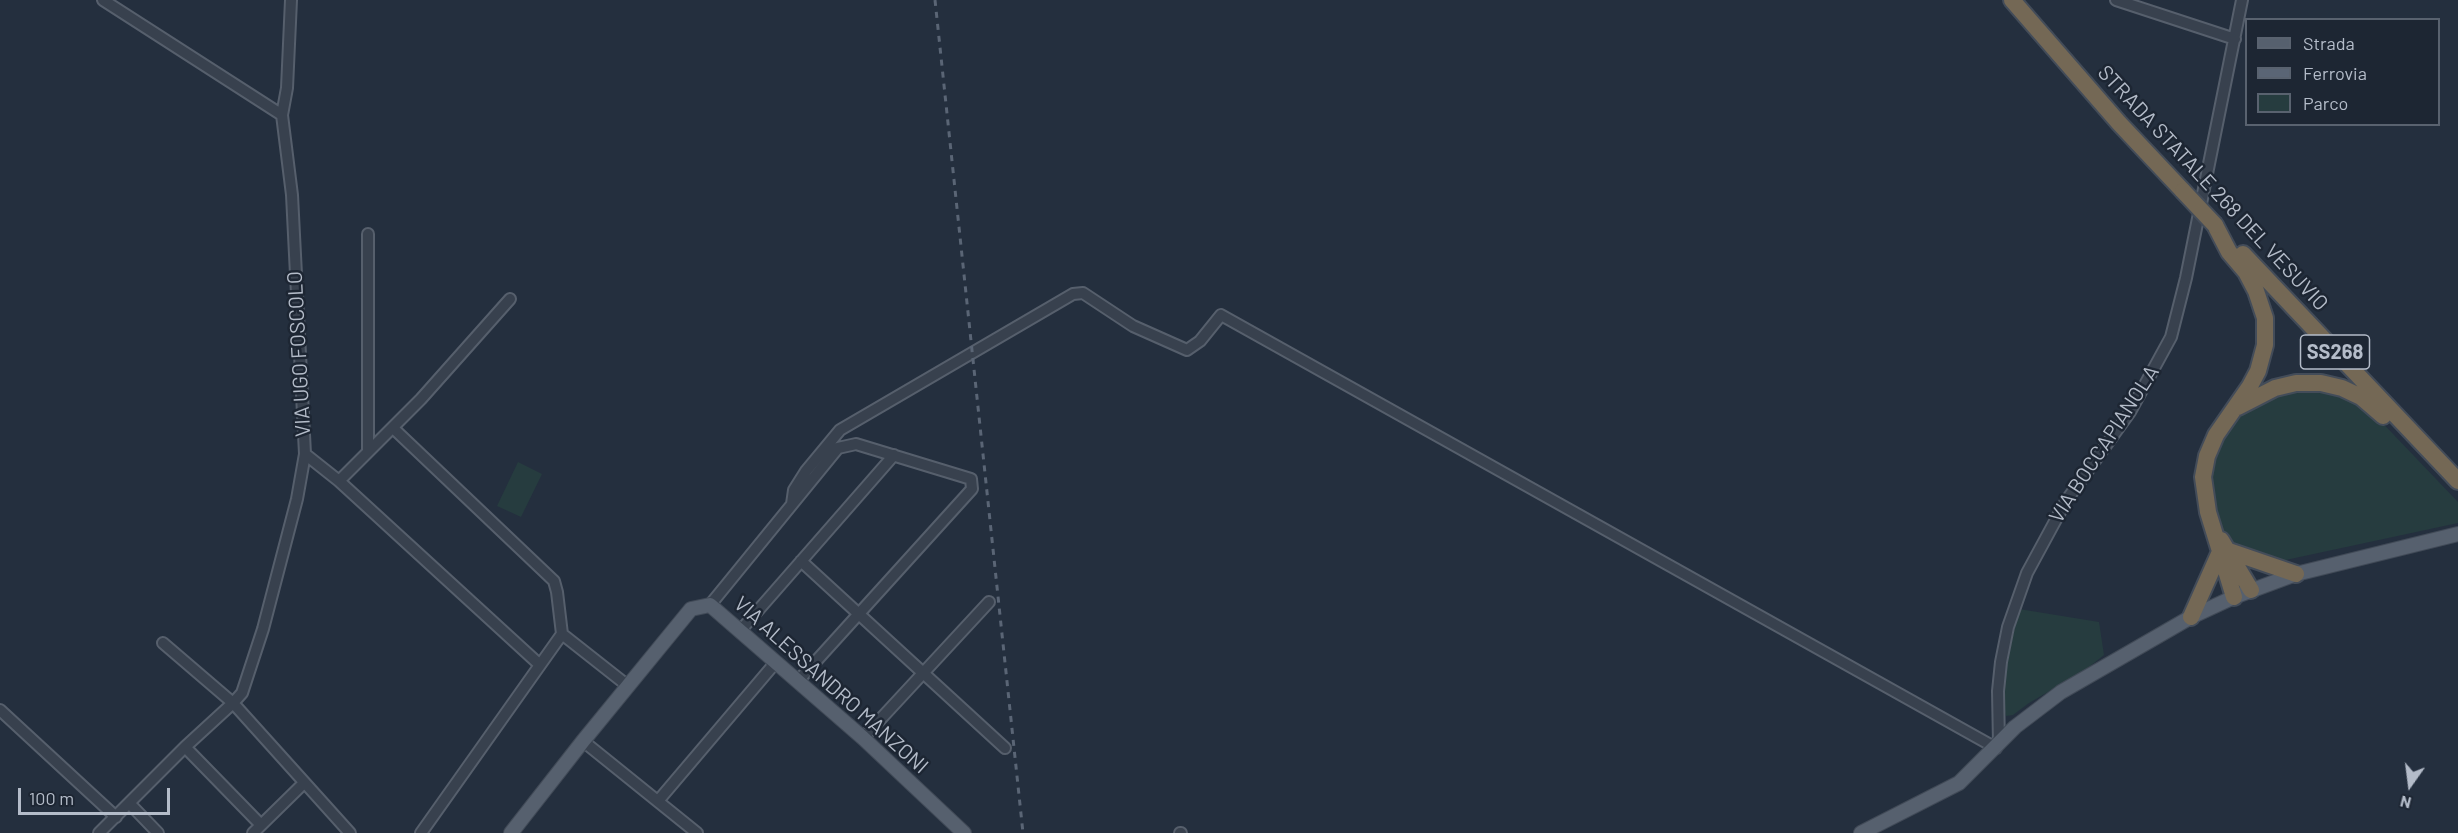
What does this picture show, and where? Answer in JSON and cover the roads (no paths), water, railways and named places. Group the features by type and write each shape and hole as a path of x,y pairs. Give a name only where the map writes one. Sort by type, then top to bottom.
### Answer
{"highway":[{"name":"STRADA STATALE 268 DEL VESUVIO","path":"2012,0 2105,107 2457,480"},
{"path":"2215,225 2229,252 2246,272 2256,291 2265,318 2265,345 2258,371 2216,435 2207,456 2203,477 2204,495 2213,528 2224,553 2234,597"},
{"path":"2234,410 2275,388 2296,383 2321,383 2342,388 2361,397 2383,415 2419,452 2457,480"},
{"path":"2224,553 2296,574"},
{"path":"2224,553 2251,590"},
{"path":"2191,617 2224,553"}],"main road":[{"path":"1861,833 1959,783 2015,727 2061,692 2191,617 2251,590 2296,574 2458,534"},
{"name":"VIA ALESSANDRO MANZONI","path":"511,833 691,609 710,605 863,738 963,833"}],"street":[{"path":"103,0 282,115"},
{"name":"VIA UGO FOSCOLO","path":"99,833 242,693 263,629 297,499 305,454 292,195 282,115 286,88 291,0"},
{"path":"2116,0 2235,39"},
{"name":"VIA BOCCAPIANOLA","path":"1997,746 2001,662 2008,627 2026,573 2066,501 2130,412 2171,337 2186,278 2242,0"},
{"path":"368,234 368,452"},
{"path":"792,504 794,490 806,471 840,429 1073,294 1083,292 1133,326 1187,350 1200,341 1221,315 1997,746"},
{"path":"339,481 393,428 510,299"},
{"path":"393,428 554,581 562,634 421,833"},
{"path":"710,605 838,448 856,444 971,479 972,489 798,681"},
{"path":"305,454 339,481 540,665"},
{"path":"740,631 894,455"},
{"path":"801,561 1005,748"},
{"path":"863,738 989,602"},
{"path":"562,634 628,686"},
{"path":"164,642 233,703 350,833"},
{"path":"658,801 776,662"},
{"path":"0,710 116,817"},
{"path":"583,741 697,833"},
{"path":"185,747 261,825"},
{"path":"252,833 304,783"},
{"path":"130,804 158,833"}],"railway":[{"path":"935,0 1023,833"}]}
